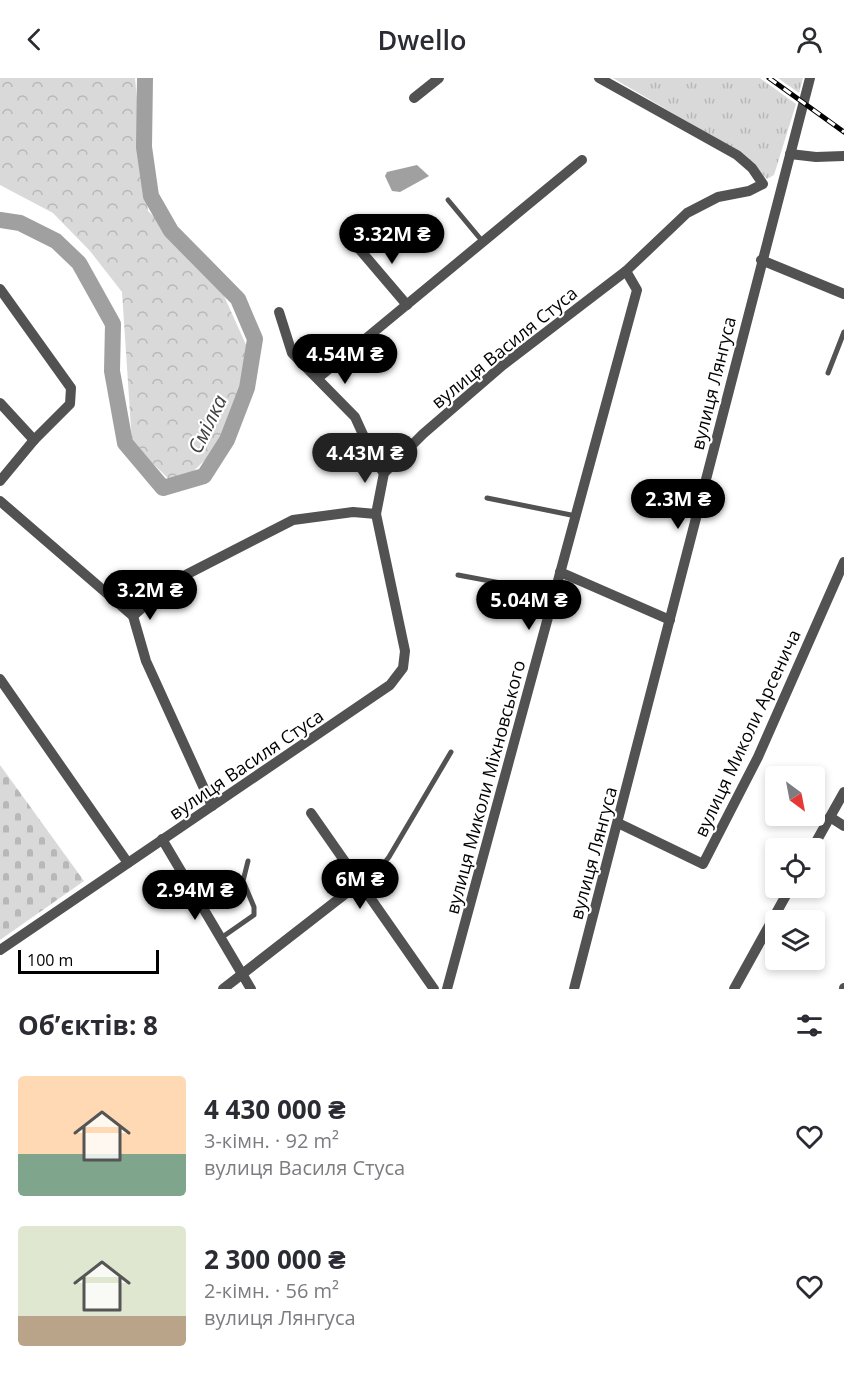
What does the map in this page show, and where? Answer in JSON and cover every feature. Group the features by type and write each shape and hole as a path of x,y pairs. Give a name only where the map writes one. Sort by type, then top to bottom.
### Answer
{"street":[{"path":"414,98 439,78"},
{"path":"599,78 737,155 753,168 763,184 781,190"},
{"name":"вулиця Лянгуса","path":"574,989 810,78"},
{"path":"790,154 816,157 844,156"},
{"path":"318,378 582,160"},
{"name":"вулиця Василя Стуса","path":"0,950 162,839 289,756 390,685 399,676 405,661 404,639 376,514 384,473 423,434 503,365 626,270 687,213 718,197 749,191 763,184"},
{"path":"355,244 407,305"},
{"path":"761,260 844,294"},
{"name":"вулиця Миколи Міхновського","path":"447,989 637,290 626,270"},
{"path":"0,289 71,388 70,404 34,440 0,481"},
{"path":"279,312 292,353 355,417 376,464 384,473"},
{"path":"0,403 34,440"},
{"path":"0,501 133,616 146,661 212,806"},
{"path":"133,616 170,583 293,520 353,512 376,514"},
{"name":"вулиця Миколи Арсенича","path":"618,823 703,864 758,757 844,562"},
{"path":"560,572 670,620"},
{"path":"0,680 128,863"},
{"path":"818,838 844,792"},
{"path":"311,813 434,989"},
{"path":"830,817 844,826"},
{"path":"162,839 251,989"},
{"path":"223,989 361,887"},
{"path":"734,989 784,898"}],"lane":[{"path":"448,200 483,242"},
{"path":"828,373 844,332"},
{"path":"487,498 576,516"},
{"path":"458,575 554,593"},
{"path":"361,887 389,857 451,752"},
{"path":"221,938 254,915 254,907 243,881 248,861"}],"green space":[{"path":"0,78 135,78 148,211 215,276 252,358 231,435 177,487 132,443 122,292 90,251 53,213 0,185"},
{"path":"613,78 760,78 796,104 774,175 767,179 742,154"},
{"path":"778,78 803,78 799,93"},
{"path":"0,765 84,881 0,940"}],"shaded area":[{"path":"417,165 429,176 400,192 392,191 385,176 387,172"}],"waterway":[{"name":"Смілка","path":"0,220 20,223 56,241 79,263 113,324 112,371 125,443 163,488 204,476 227,440 247,388 255,339 238,299 171,231 151,196 144,147 145,78"}],"railway":[{"path":"769,78 844,132"}]}
